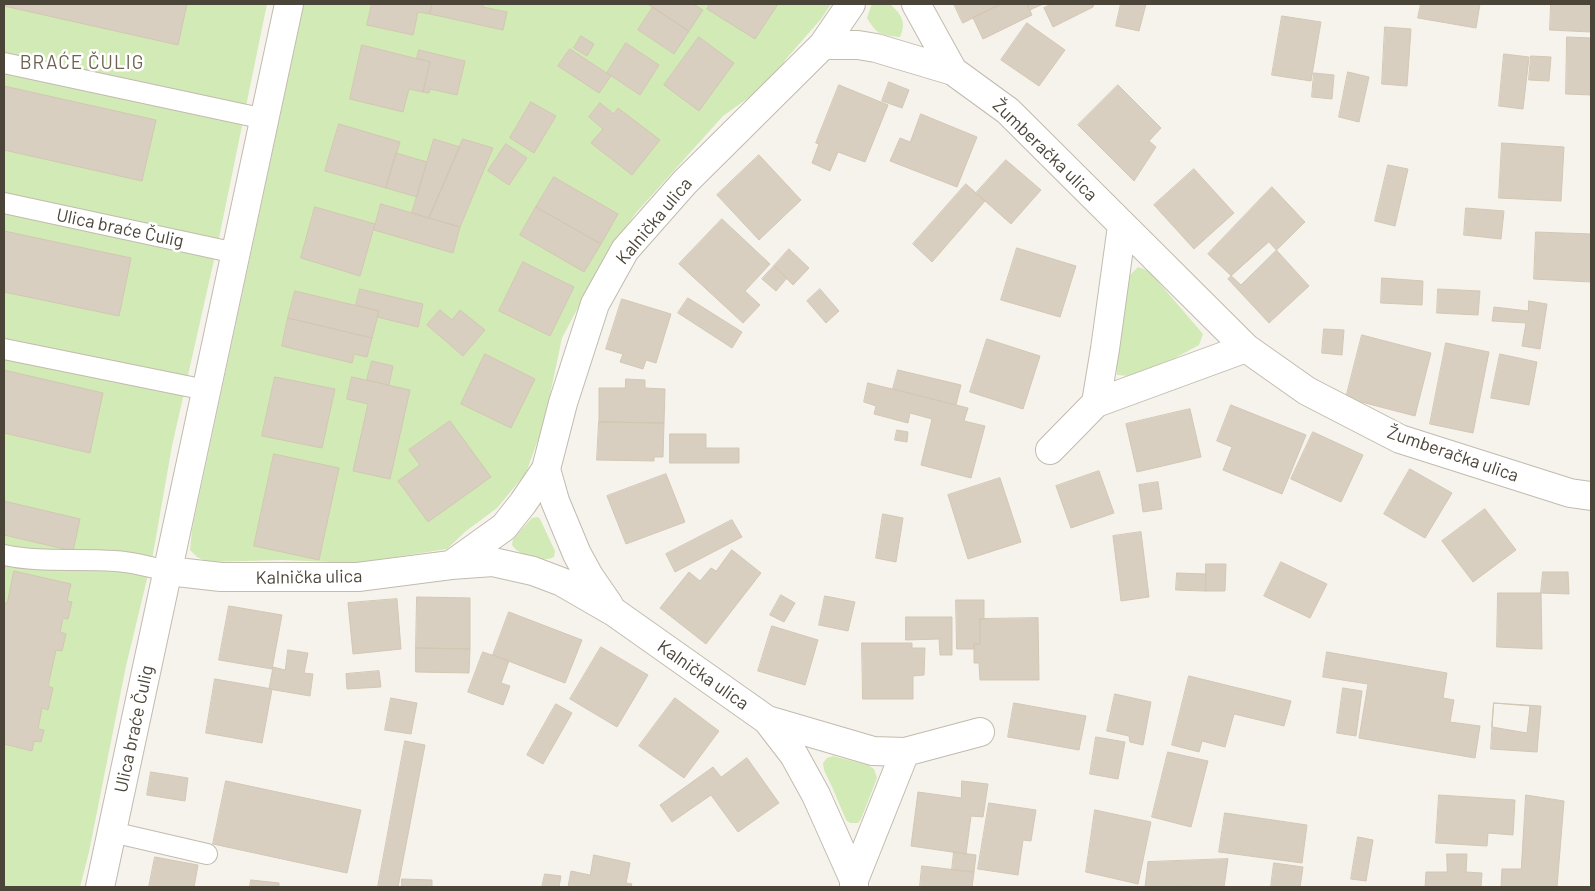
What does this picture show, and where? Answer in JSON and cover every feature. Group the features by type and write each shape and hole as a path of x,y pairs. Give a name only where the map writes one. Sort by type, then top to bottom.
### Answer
{"street":[{"name":"Ulica braće Čulig","path":"100,887 289,4"},
{"name":"Kalnička ulica","path":"451,565 504,527 546,469 563,403 595,304 625,250 685,182 823,45 851,4"},
{"name":"Žumberačka ulica","path":"916,4 953,71 1008,111 1246,348 1306,391 1400,439 1570,493 1591,496"},
{"path":"823,45 858,45 876,48 953,71"},
{"path":"1096,403 1107,339 1122,226"},
{"path":"1050,450 1096,403 1246,348"},
{"name":"Kalnička ulica","path":"546,469 556,501 577,554 589,576 614,612"},
{"name":"Kalnička ulica","path":"168,571 221,577 358,577 451,565 493,562 533,571 562,582 614,612 766,720 794,755 816,795 854,884"},
{"name":"Kalnička ulica","path":"766,720 873,751 905,752 980,732"},
{"name":"Kalnička ulica","path":"854,884 905,752"}],"lane":[{"path":"4,63 264,119"},
{"name":"Ulica braće Čulig","path":"4,203 236,252"},
{"path":"4,349 206,390"},
{"path":"4,555 52,561 113,560 168,571"},
{"path":"112,832 207,854"}],"green space":[{"path":"4,4 267,4 219,238 172,446 153,554 126,666 89,852 80,887 4,887"},
{"path":"304,4 831,4 821,19 786,59 772,81 723,116 635,214 600,266 562,338 544,423 526,473 497,508 466,531 447,549 358,563 282,560 208,562 197,557 190,550 192,530"},
{"path":"873,4 890,4 897,11 903,23 900,37 884,35 874,28 867,18"},
{"path":"1138,267 1149,271 1203,334 1199,345 1175,358 1130,376 1117,375 1116,362 1129,276"},
{"path":"538,517 555,551 554,557 549,559 537,559 525,555 512,545 513,539 532,518"},
{"path":"833,756 868,765 874,769 877,778 858,823 850,823 846,820 824,770 823,763 827,758"}],"building":[{"path":"4,4 187,4 178,45 4,6"},
{"path":"372,4 432,4 430,14 418,12 413,35 367,25"},
{"path":"432,4 483,4 483,7 507,12 503,30 430,14"},
{"path":"648,4 693,4 703,10 689,31"},
{"path":"710,4 778,4 755,39 707,9"},
{"path":"954,4 1001,4 963,23"},
{"path":"1001,4 1027,4 1032,15 983,39 973,18"},
{"path":"1027,4 1043,4 1030,10"},
{"path":"1052,4 1094,4 1093,7 1053,27 1044,8"},
{"path":"1121,4 1146,4 1139,31 1116,26"},
{"path":"1421,4 1480,4 1476,28 1418,18"},
{"path":"1551,4 1591,4 1591,32 1550,30"},
{"path":"653,7 689,31 674,54 638,30"},
{"path":"1282,16 1321,22 1311,81 1272,75"},
{"path":"1027,23 1065,50 1039,86 1001,60"},
{"path":"1385,27 1411,29 1407,86 1382,84"},
{"path":"581,36 594,44 587,56 574,48"},
{"path":"699,37 734,63 699,111 664,85"},
{"path":"1567,37 1591,38 1591,95 1566,94"},
{"path":"626,43 659,65 640,95 607,73"},
{"path":"362,45 430,62 423,92 409,89 403,112 350,99"},
{"path":"570,49 611,76 599,93 558,66"},
{"path":"419,50 465,61 457,95 430,89 429,93 423,92 430,62 417,58"},
{"path":"1504,54 1529,57 1523,109 1499,106"},
{"path":"1531,56 1551,57 1549,81 1529,80"},
{"path":"1348,72 1369,77 1359,122 1339,117"},
{"path":"1314,73 1334,75 1332,99 1312,97"},
{"path":"889,82 909,90 902,108 882,101"},
{"path":"839,85 888,105 865,162 838,152 830,171 812,163 819,144 816,143"},
{"path":"1118,85 1161,128 1149,141 1156,147 1134,181 1078,125"},
{"path":"4,86 156,120 142,181 4,150"},
{"path":"531,102 556,116 534,153 510,138"},
{"path":"600,103 614,114 618,108 660,140 632,175 591,143 603,129 589,117"},
{"path":"921,114 977,137 957,187 890,161 900,138 910,142"},
{"path":"339,124 400,142 386,188 325,171"},
{"path":"434,139 460,147 429,218 412,213"},
{"path":"463,139 493,148 460,227 429,218"},
{"path":"1502,143 1564,147 1561,201 1499,198"},
{"path":"506,144 527,158 509,185 488,171"},
{"path":"396,153 427,162 417,197 386,188"},
{"path":"759,155 801,200 759,240 717,195"},
{"path":"1006,160 1041,190 1011,224 976,193"},
{"path":"1388,165 1408,169 1395,226 1375,221"},
{"path":"1194,169 1234,213 1194,249 1154,205"},
{"path":"554,177 618,214 601,244 536,207"},
{"path":"966,184 985,201 932,262 913,244"},
{"path":"1272,187 1305,222 1241,285 1208,254"},
{"path":"381,204 460,227 453,253 374,230"},
{"path":"315,207 375,224 360,276 301,258"},
{"path":"536,207 601,244 584,272 520,235"},
{"path":"1466,208 1504,211 1501,239 1464,235"},
{"path":"722,219 770,264 745,291 760,305 743,323 679,264"},
{"path":"4,231 131,258 119,316 4,292"},
{"path":"1536,232 1591,234 1591,282 1534,279"},
{"path":"1269,242 1309,286 1269,323 1228,279"},
{"path":"1017,248 1076,266 1060,317 1001,300"},
{"path":"789,249 809,268 793,285 774,266"},
{"path":"523,262 574,287 550,336 499,311"},
{"path":"774,266 787,278 776,291 762,279"},
{"path":"1382,278 1423,281 1422,305 1381,303"},
{"path":"360,289 423,304 418,327 377,317 379,311 356,305"},
{"path":"820,289 839,311 826,323 807,301"},
{"path":"1438,289 1480,291 1478,315 1437,313"},
{"path":"295,291 379,311 372,338 288,318"},
{"path":"688,298 742,332 732,348 678,313"},
{"path":"622,299 671,314 656,363 646,360 643,369 620,362 623,354 606,349"},
{"path":"1529,301 1547,304 1540,349 1522,346 1526,323 1492,321 1494,307 1528,311"},
{"path":"440,310 452,320 460,310 485,330 463,356 427,325"},
{"path":"288,318 372,338 367,357 354,354 352,363 282,346"},
{"path":"1324,329 1344,330 1342,355 1322,353"},
{"path":"1362,335 1431,353 1415,416 1346,398"},
{"path":"987,339 1040,356 1023,409 970,392"},
{"path":"1446,343 1489,352 1473,433 1430,424"},
{"path":"485,354 535,379 511,428 461,404"},
{"path":"1500,354 1537,362 1529,405 1491,398"},
{"path":"372,361 393,366 389,385 367,380"},
{"path":"4,370 103,393 90,453 4,433"},
{"path":"898,370 961,385 956,405 893,389"},
{"path":"275,377 335,389 322,448 262,436"},
{"path":"352,377 410,390 390,479 353,471 368,404 347,399"},
{"path":"626,379 645,380 645,388 665,389 664,423 599,422 599,388 625,388"},
{"path":"868,383 968,408 964,421 985,426 971,478 921,465 932,419 910,413 908,423 874,414 876,406 864,402"},
{"path":"1231,405 1306,435 1282,494 1223,470 1232,447 1217,441"},
{"path":"1190,409 1201,457 1137,472 1126,424"},
{"path":"450,421 491,477 428,522 398,481 420,465 409,450"},
{"path":"599,422 664,423 663,457 654,457 654,461 597,460"},
{"path":"897,430 908,432 907,442 895,440"},
{"path":"1313,432 1363,455 1341,502 1291,479"},
{"path":"670,434 706,434 706,448 739,448 739,463 670,463"},
{"path":"274,454 339,468 319,560 254,546"},
{"path":"1410,469 1452,493 1425,538 1384,514"},
{"path":"1099,471 1114,513 1071,528 1056,486"},
{"path":"666,474 685,522 626,544 607,496"},
{"path":"1000,478 1021,542 968,559 948,495"},
{"path":"1158,482 1162,509 1143,512 1139,485"},
{"path":"4,501 80,519 73,551 4,535"},
{"path":"1485,509 1516,550 1473,582 1442,541"},
{"path":"883,514 903,518 896,562 876,558"},
{"path":"732,520 742,537 675,572 666,554"},
{"path":"1141,532 1149,597 1121,601 1113,536"},
{"path":"732,550 761,573 706,644 660,608 689,572 700,581 711,568 716,571"},
{"path":"1281,562 1327,584 1310,618 1264,596"},
{"path":"1206,564 1226,564 1225,591 1206,591"},
{"path":"14,571 71,584 67,601 72,602 68,619 63,618 60,632 66,634 62,651 56,650 48,686 53,688 48,710 42,708 38,729 44,730 41,742 34,741 32,751 4,744 4,603 7,603"},
{"path":"1543,572 1568,572 1569,594 1541,593"},
{"path":"1177,573 1206,574 1206,591 1176,590"},
{"path":"1498,593 1541,593 1542,649 1497,647"},
{"path":"781,595 795,603 784,622 770,615"},
{"path":"825,596 855,602 848,631 819,625"},
{"path":"417,597 470,598 470,649 416,648"},
{"path":"397,599 401,649 353,654 348,603"},
{"path":"956,600 984,600 984,619 980,619 980,644 974,644 974,649 957,649"},
{"path":"229,606 282,615 272,669 219,660"},
{"path":"509,612 582,640 565,683 493,655"},
{"path":"906,617 952,617 952,655 940,655 939,639 906,640"},
{"path":"1038,618 1039,680 980,680 979,663 974,663 974,644 980,644 980,619"},
{"path":"772,626 818,640 805,685 758,671"},
{"path":"862,643 912,643 912,648 925,648 924,675 913,676 913,699 863,699"},
{"path":"601,647 648,675 617,727 570,699"},
{"path":"416,648 470,649 469,673 416,672"},
{"path":"288,650 308,653 304,673 313,674 310,696 269,689 273,667 285,670"},
{"path":"483,652 509,661 501,683 510,686 503,705 468,692"},
{"path":"1327,652 1447,673 1443,698 1454,700 1450,722 1480,726 1475,758 1359,738 1368,684 1323,677"},
{"path":"379,671 381,687 347,689 346,674"},
{"path":"1189,676 1291,701 1284,726 1234,714 1225,747 1202,741 1199,752 1172,745"},
{"path":"215,679 272,689 262,743 206,733"},
{"path":"1343,688 1362,691 1356,736 1337,733"},
{"path":"1115,694 1151,702 1143,745 1130,742 1129,736 1107,731"},
{"path":"391,698 417,703 411,734 385,730"},
{"path":"675,698 719,731 684,778 639,746"},
{"path":"1014,703 1086,716 1079,750 1008,737"},
{"path":"1494,703 1541,706 1537,752 1491,749"},
{"path":"1494,703 1530,706 1527,733 1492,727"},
{"path":"556,704 572,713 543,764 527,755"},
{"path":"1096,737 1125,742 1118,779 1090,774"},
{"path":"405,741 425,745 398,887 378,887"},
{"path":"1168,752 1208,761 1191,827 1152,817"},
{"path":"747,758 779,803 738,832 711,795 672,822 660,805 713,767 721,777"},
{"path":"151,772 188,778 185,801 147,795"},
{"path":"226,781 361,810 347,873 213,844"},
{"path":"962,781 988,784 983,817 971,816 966,854 911,846 918,792 961,798"},
{"path":"1439,795 1515,800 1513,835 1488,833 1487,846 1436,843"},
{"path":"1526,795 1564,801 1557,887 1501,887 1502,869 1521,869"},
{"path":"989,803 1036,810 1031,841 1023,840 1018,875 978,869"},
{"path":"1095,810 1151,822 1138,884 1086,872"},
{"path":"1225,813 1307,825 1302,863 1219,852"},
{"path":"1358,837 1373,840 1366,881 1351,879"},
{"path":"954,852 976,855 974,872 952,870"},
{"path":"1447,854 1467,854 1466,872 1482,873 1481,887 1425,887 1426,872 1447,872"},
{"path":"594,855 630,863 626,883 632,884 631,887 568,887 571,871 590,875"},
{"path":"155,857 198,865 194,887 149,887"},
{"path":"1228,859 1224,887 1145,887 1148,862"},
{"path":"1274,863 1303,867 1300,887 1271,887"},
{"path":"922,866 974,872 972,887 920,887"},
{"path":"545,874 561,876 559,887 542,887"},
{"path":"402,879 432,880 432,887 402,887"},
{"path":"251,880 279,883 279,887 250,887"}],"district":[{"name":"BRAĆE ČULIG","path":"82,63"}]}
